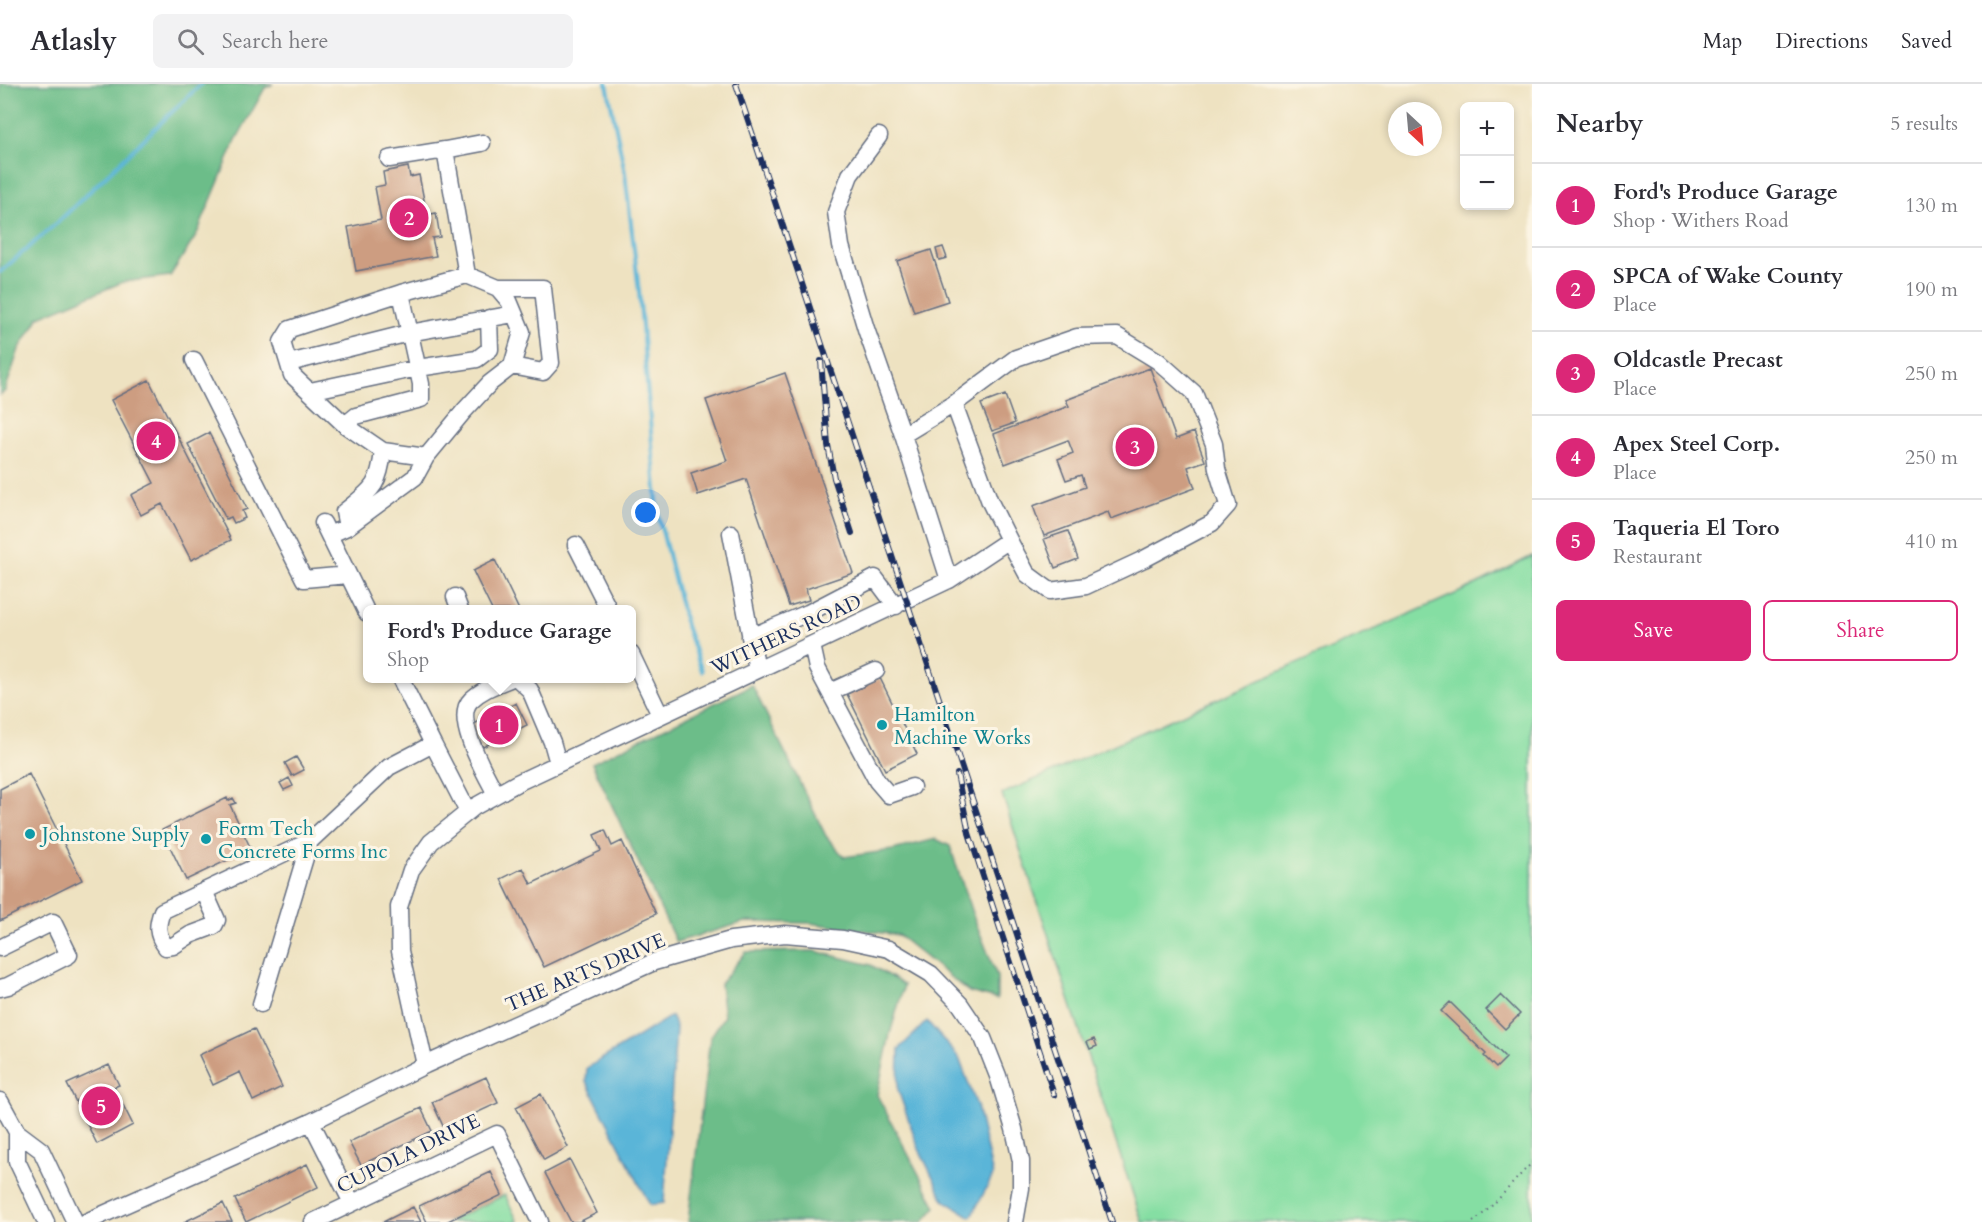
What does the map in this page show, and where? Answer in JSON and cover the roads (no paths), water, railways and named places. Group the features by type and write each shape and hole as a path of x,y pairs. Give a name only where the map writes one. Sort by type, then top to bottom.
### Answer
{"street":[{"path":"879,136 850,175 836,212 841,246 950,580"},
{"path":"389,159 482,143"},
{"path":"445,150 467,275"},
{"path":"426,457 383,451 345,425 292,375 282,342 290,329 401,293 467,275 498,288 543,288 551,363 543,372 512,366"},
{"path":"363,605 326,529 347,527 415,477 426,457 490,383 512,366 522,332 509,301 498,288"},
{"path":"345,425 356,416 421,399 418,368 401,293"},
{"path":"289,363 409,333 514,314"},
{"path":"310,392 418,368 477,359 490,349 489,318"},
{"path":"903,435 954,404 1016,358 1077,337 1117,336 1158,361 1194,393 1214,444 1217,469 1228,505 1212,523 1086,586 1050,591 1027,574 1009,540 990,502 954,404"},
{"path":"194,360 304,579 348,575"},
{"path":"347,527 344,512 374,487 381,472 383,451"},
{"path":"731,533 757,670"},
{"name":"WITHERS ROAD","path":"425,1065 400,951 399,907 411,870 431,842 468,812 496,795 558,763 950,580 1009,540"},
{"path":"576,545 607,605"},
{"path":"750,637 818,608 875,579 896,606"},
{"path":"812,645 817,668 877,782 889,795 912,787"},
{"path":"636,665 660,715"},
{"path":"830,692 876,671"},
{"path":"402,683 468,812"},
{"path":"489,683 469,701 464,718 475,751 496,795"},
{"path":"522,683 530,690 552,742 558,763"},
{"path":"204,891 310,841 390,767 433,744"},
{"path":"261,1004 310,841"},
{"path":"0,948 53,922 69,955 0,988"},
{"name":"THE ARTS DRIVE","path":"86,1222 311,1122 425,1065 654,962 731,940 785,934 843,939 889,949 931,974 960,1004 983,1038 998,1076 1014,1129 1021,1161 1021,1188 1015,1222"},
{"path":"0,1101 17,1132 41,1150 75,1222"},
{"path":"311,1122 352,1203"},
{"path":"17,1132 17,1161 46,1222"},
{"name":"CUPOLA DRIVE","path":"313,1222 497,1134 540,1222"}],"water":[{"path":"671,1016 676,1028 664,1203 650,1205 586,1081 587,1068"},
{"path":"927,1021 959,1058 977,1106 993,1176 971,1217 944,1200 919,1149 898,1090 899,1049"}],"waterway":[{"path":"0,272 58,222 201,84"},
{"path":"607,84 625,173 639,291 658,514 686,626 702,671"}],"railway":[{"path":"736,84 1112,1222"},
{"path":"821,361 828,445 834,478 852,533"},
{"path":"957,774 969,833 1054,1095"}],"place":[{"name":"SPCA of Wake County","path":"409,218"},
{"name":"Apex Steel Corp.","path":"156,441"},
{"name":"Oldcastle Precast","path":"1135,447"},
{"name":"Ford's Produce Garage","path":"499,725"},
{"name":"Hamilton Machine Works","path":"882,725"},
{"name":"Johnstone Supply","path":"30,834"},
{"name":"Form Tech Concrete Forms Inc","path":"206,839"},
{"name":"Taqueria El Toro","path":"101,1106"}]}
